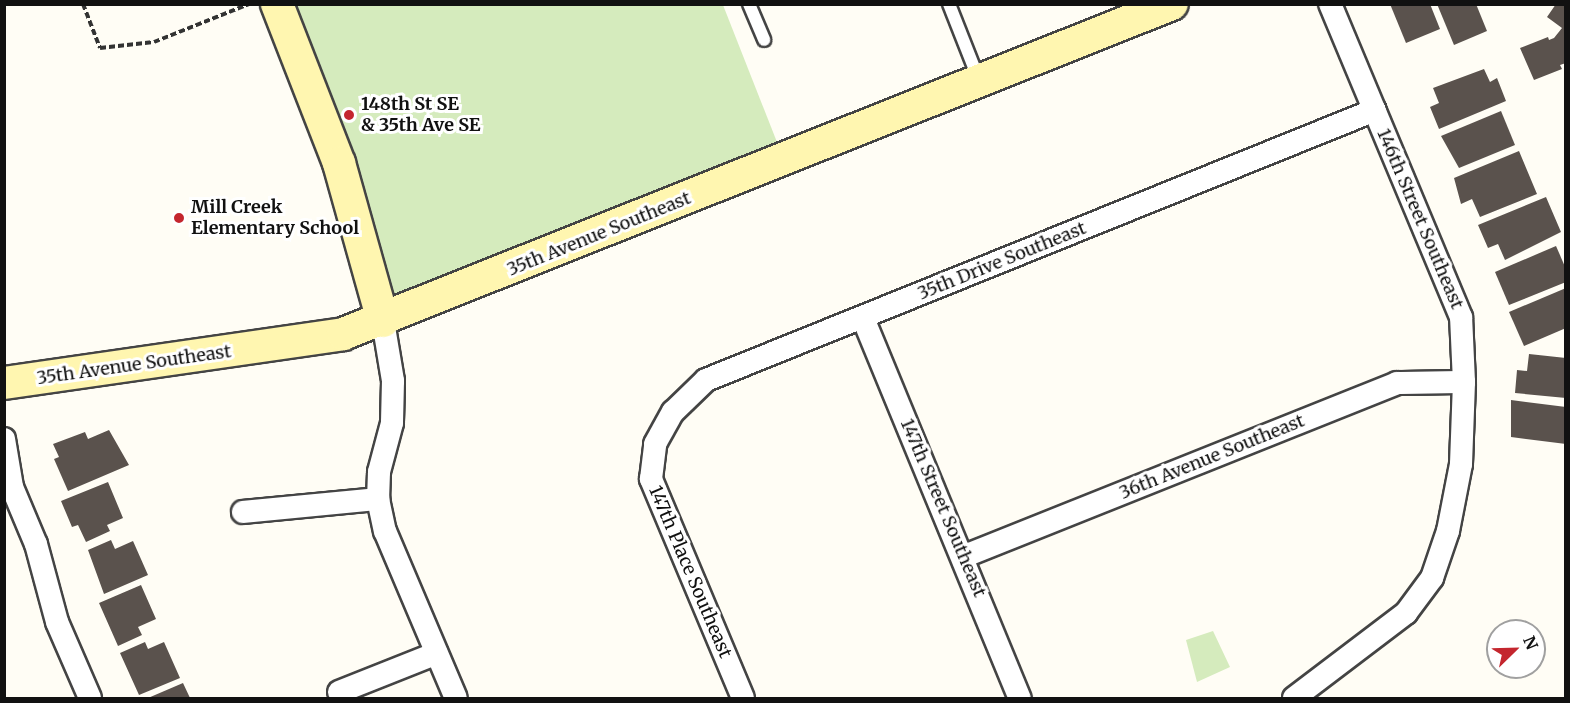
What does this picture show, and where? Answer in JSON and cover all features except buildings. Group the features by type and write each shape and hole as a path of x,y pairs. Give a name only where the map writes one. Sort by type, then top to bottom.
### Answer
{"street":[{"path":"277,4 339,163 383,321 393,381 392,423 379,472 378,499 385,531 456,699"},
{"name":"35th Avenue Southeast","path":"4,383 333,337 383,321 1172,4"},
{"name":"146th Street Southeast","path":"1294,699 1406,613 1432,578 1448,531 1461,464 1464,382 1461,317 1330,4"},
{"name":"35th Drive Southeast","path":"655,444 673,412 706,380 1375,110"},
{"name":"147th Street Southeast","path":"863,318 964,556 1020,699"},
{"name":"36th Avenue Southeast","path":"964,556 1397,382 1464,382"},
{"path":"4,440 12,487 36,544 57,622 90,699"},
{"name":"147th Place Southeast","path":"655,444 651,479 743,699"},
{"path":"243,512 378,499"},
{"path":"339,692 437,653"}],"lane":[{"path":"749,4 764,40"},
{"path":"950,4 980,81"}],"path":[{"path":"83,4 100,48 154,42 249,4"}],"green space":[{"path":"277,5 723,5 784,160 383,321"},
{"path":"1213,631 1230,667 1197,682 1186,640"}],"place":[{"name":"148th St SE & 35th Ave SE","path":"349,115"},
{"name":"Mill Creek Elementary School","path":"179,218"}]}
